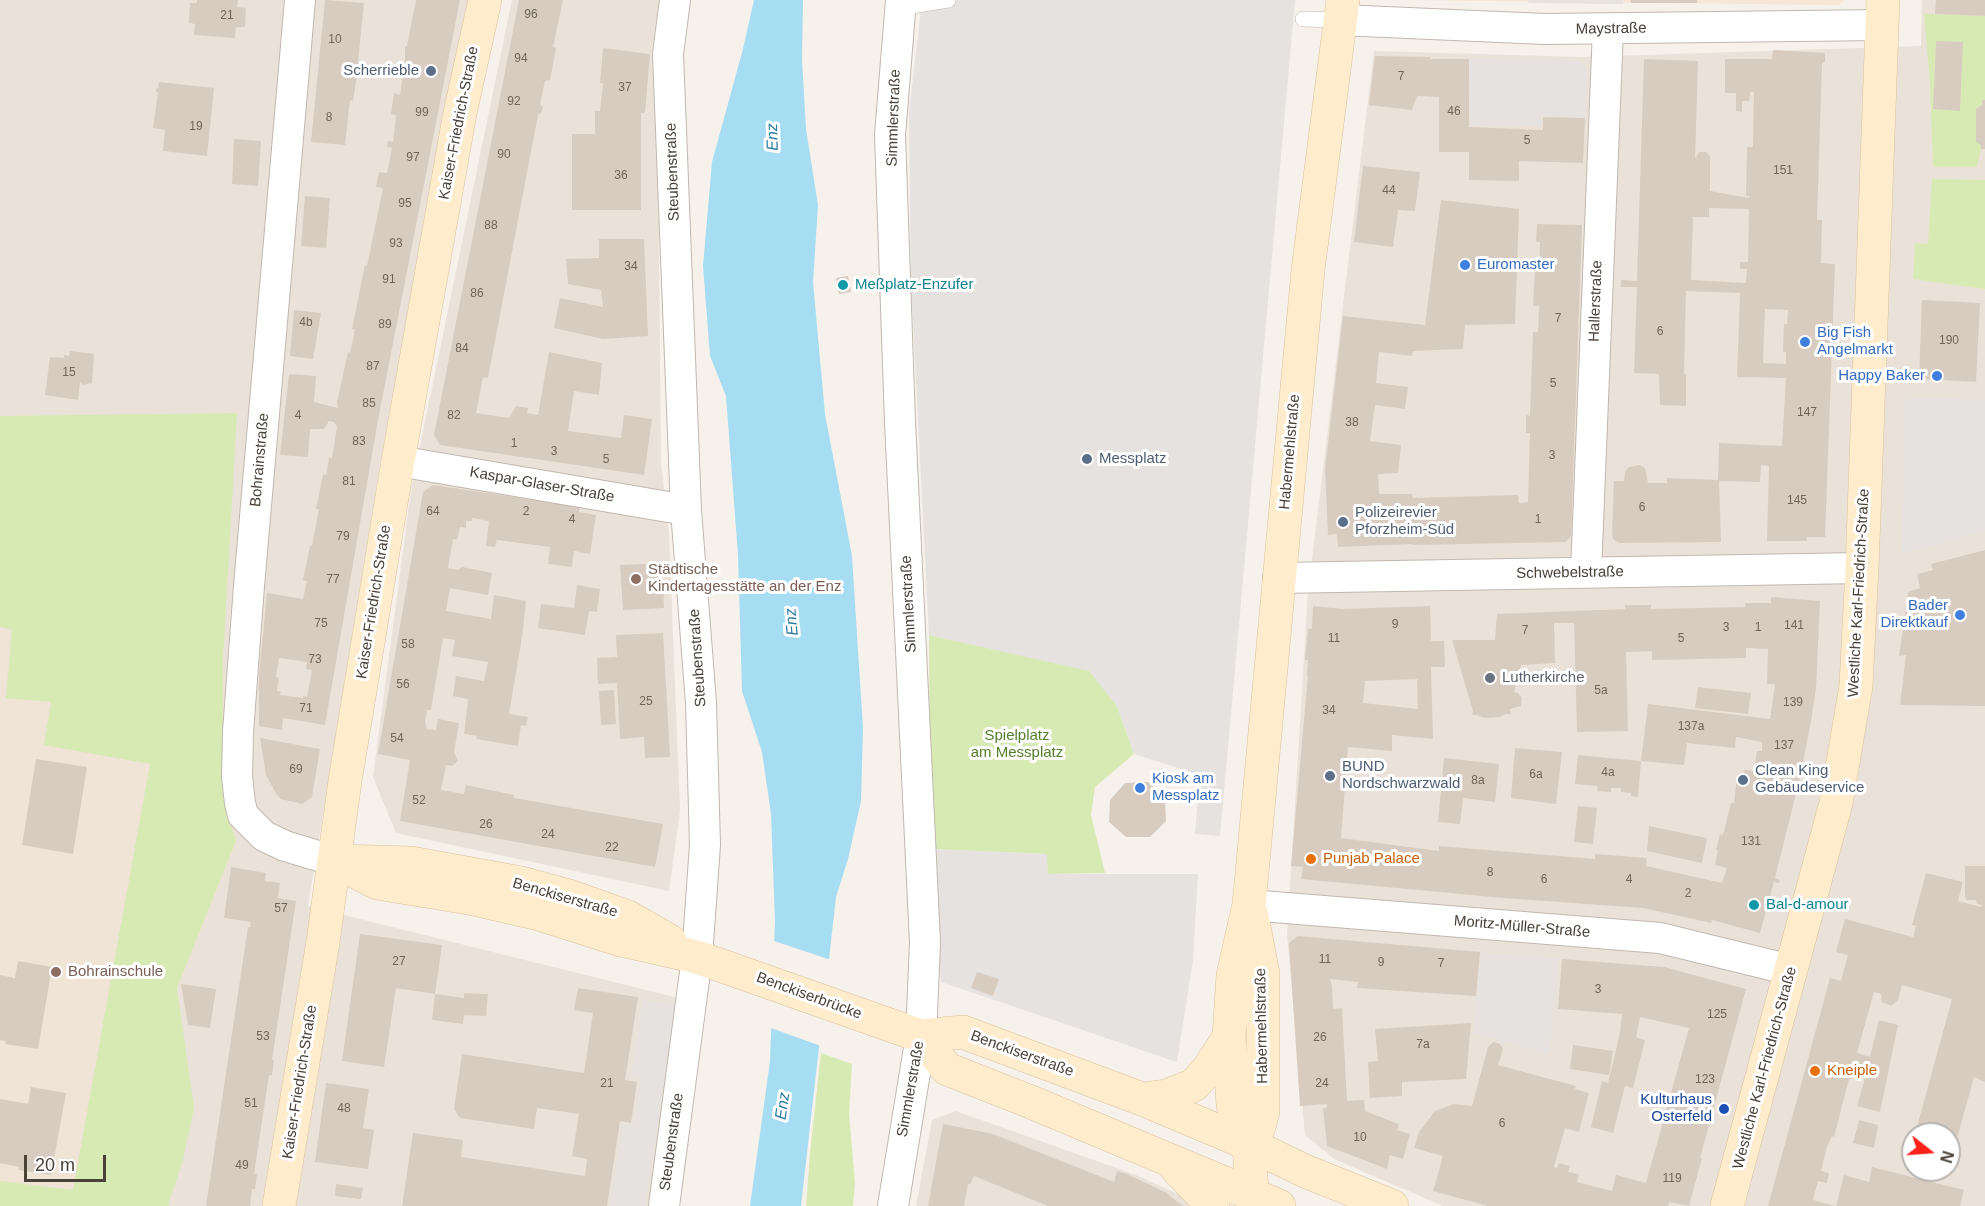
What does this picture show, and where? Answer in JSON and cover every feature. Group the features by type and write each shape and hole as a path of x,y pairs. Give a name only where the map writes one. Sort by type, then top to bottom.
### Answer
{"main road":[{"name":"Kaiser-Friedrich-Straße","path":"279,1206 335,861 345,781 398,461 460,113 485,0"},
{"name":"Habermehlstraße","path":"1262,1203 1249,1144 1238,1128 1233,1105 1229,1037 1233,975 1249,905 1308,270 1341,10"},
{"name":"Westliche Karl-Friedrich-Straße","path":"1727,1206 1836,803 1856,686 1883,12"},
{"name":"Benckiserstraße","path":"335,861 411,863 521,884 572,897 628,917 712,961"},
{"name":"Habermehlstraße","path":"1249,905 1263,974 1263,1112 1258,1130 1249,1144"},
{"name":"Benckiserbrücke","path":"712,961 921,1036"},
{"name":"Benckiserstraße","path":"921,1036 963,1032 1142,1099 1249,1144 1305,1171 1392,1206"},
{"path":"921,1036 947,1069 1165,1158 1262,1203"},
{"path":"1142,1099 1166,1096 1194,1085 1209,1068 1229,1037"},
{"path":"1165,1158 1214,1206"}],"street":[{"name":"Bohrainstraße","path":"300,0 249,586 238,732 237,777 243,815 264,836 285,846 335,861"},
{"name":"Steubenstraße","path":"664,1206 712,961 705,845 702,726 686,510 668,54 675,0"},
{"name":"Simmlerstraße","path":"893,1206 921,1036 925,943 900,422 890,135 900,4"},
{"name":"Maystraße","path":"1341,10 1500,28 1608,29 1883,12"},
{"name":"Hallerstraße","path":"1586,572 1608,29"},
{"name":"Kaspar-Glaser-Straße","path":"398,461 686,510"},
{"name":"Schwebelstraße","path":"1278,579 1862,568"},
{"name":"Moritz-Müller-Straße","path":"1249,905 1660,939 1791,970"}],"lane":[{"path":"900,4 948,0"},
{"path":"1303,19 1341,10"}],"shaded area":[{"path":"0,0 473,0 381,459 308,906 678,998 650,1206 0,1206"},
{"path":"512,0 665,0 657,51 661,463 669,534 680,811 669,891 396,833 373,777 411,490"},
{"name":"Messplatz","path":"922,0 1295,0 1220,836 1195,834 1200,775 1134,754 1117,706 1089,671 929,635 911,283 909,113"},
{"path":"1393,0 1845,0 1838,5"},
{"path":"1529,0 1623,0 1623,4 1528,3"},
{"path":"1922,0 1985,0 1985,1206 1443,1206 1334,1159 1305,1135 1287,935 1308,592 1374,51 1583,57 1921,46"},
{"path":"1468,58 1579,61 1587,70 1585,117 1542,115 1541,126 1471,125"},
{"path":"1905,397 1985,400 1985,531 1902,554"},
{"name":"Bohrainschule","path":"0,628 11,630 5,698 50,702 43,745 150,764 73,1190 0,1181"},
{"path":"930,849 1047,854 1048,874 1198,874 1193,960 1177,1062 941,982"},
{"path":"1481,953 1559,958 1549,1054 1473,1033"},
{"path":"643,1000 676,1005 645,1206 610,1206 623,1125 634,1126 641,1078 631,1076"},
{"path":"956,1111 1136,1175 1204,1206 916,1206 932,1120"}],"green space":[{"path":"1924,14 1985,16 1985,100 1976,109 1976,141 1981,145 1977,167 1933,167 1930,82"},
{"path":"1932,179 1985,180 1985,289 1913,279 1915,243 1928,244"},
{"path":"237,413 223,660 223,795 236,841 177,988 194,1108 183,1160 168,1206 0,1206 0,1181 73,1190 150,764 44,745 51,702 6,698 12,629 0,627 0,416"},
{"name":"Spielplatz am Messplatz","path":"929,635 1089,670 1117,706 1134,754 1095,787 1091,815 1105,873 1048,874 1046,854 930,849"},
{"path":"821,1053 852,1064 849,1114 855,1183 853,1206 806,1206"}],"water":[{"name":"Enz","path":"754,0 803,0 802,59 806,129 818,205 813,282 825,414 852,556 863,728 861,801 848,859 836,897 801,1206 750,1206 770,1061 775,921 771,814 762,752 742,691 738,555 726,396 710,356 703,266 712,162"}],"pier":[{"path":"771,940 831,960 821,1046 768,1027"}],"building":[{"path":"197,0 238,0 237,7 246,8 245,27 236,27 235,38 194,35 195,24 189,23 190,3 197,3"},
{"path":"325,0 364,3 356,81 353,101 350,100 345,145 311,142"},
{"path":"416,0 460,0 378,420 325,725 283,718 282,730 259,726 259,676 267,593 303,599 307,581 303,580 319,509 316,509 323,474 326,475 329,458 332,458 337,427 334,422 329,421 324,429 310,429 308,457 280,455 289,374 316,376 314,402 338,408 337,402 355,330 352,329 365,265 367,266 383,188 376,187 379,172 387,173 392,148 387,147 388,141 393,142 396,115 391,114 394,93 400,95 405,46 407,46","holes":["279,658 307,662 306,669 312,670 307,697 280,695 281,692 277,691 279,678 276,677"]},
{"path":"519,0 563,0 553,47 556,48 550,80 545,81 540,104 543,107 538,115 488,378 483,377 476,413 509,418 516,406 528,408 527,413 538,415 549,352 602,363 599,395 574,391 568,431 621,438 624,415 652,419 644,475 440,445 434,435"},
{"path":"1631,0 1697,0 1697,3 1631,3"},
{"path":"1936,0 1985,0 1985,16 1935,14"},
{"path":"1936,41 1963,42 1960,111 1933,109"},
{"path":"603,48 650,54 645,113 641,113 641,210 572,210 572,134 595,134 595,111 600,111 603,83 600,83"},
{"path":"1773,50 1825,53 1825,62 1822,63 1817,220 1822,220 1821,263 1835,264 1825,537 1807,537 1807,541 1767,541 1769,466 1761,465 1760,482 1719,481 1721,542 1619,543 1613,539 1612,533 1614,481 1624,481 1625,472 1629,467 1640,465 1645,468 1648,483 1667,483 1667,478 1718,480 1719,443 1782,446 1786,378 1737,377 1740,293 1686,291 1684,374 1686,374 1686,406 1660,405 1659,374 1634,373 1637,287 1621,287 1621,280 1637,281 1644,59 1698,61 1695,159 1699,152 1706,152 1710,156 1710,191 1749,198 1750,196 1746,196 1747,147 1753,147 1754,92 1750,92 1749,101 1742,101 1742,112 1736,111 1736,93 1725,93 1725,59 1772,59","holes":["1709,208 1749,209 1748,262 1740,262 1740,269 1747,269 1746,283 1691,280 1693,217 1709,217","1765,309 1788,310 1787,324 1784,324 1783,352 1786,352 1786,364 1763,363"]},
{"path":"1375,56 1469,59 1469,127 1543,130 1543,117 1585,118 1583,163 1519,161 1519,181 1469,180 1469,152 1439,152 1439,97 1417,96 1412,110 1369,105"},
{"path":"159,82 214,88 207,156 163,151 165,130 153,128 158,92 156,88 158,89"},
{"path":"1982,100 1985,100 1985,149 1981,149 1981,145 1976,142 1976,109 1982,105"},
{"path":"234,139 261,141 258,186 232,184"},
{"path":"1363,166 1420,172 1415,211 1398,210 1393,247 1354,242"},
{"path":"305,196 330,198 326,248 301,246"},
{"path":"1441,200 1519,209 1515,324 1465,325 1463,349 1413,351 1412,356 1379,352 1376,383 1408,387 1405,409 1375,405 1370,441 1401,445 1398,473 1378,474 1379,494 1412,494 1413,498 1518,495 1519,503 1528,502 1530,433 1526,433 1526,415 1530,416 1533,332 1538,332 1539,306 1533,306 1535,269 1539,269 1540,242 1536,242 1537,224 1582,225 1571,536 1566,542 1338,547 1337,534 1328,535 1325,469 1343,316 1425,325"},
{"path":"599,239 644,239 648,336 603,339 554,328 560,298 603,307 601,290 568,284 566,259 599,258"},
{"name":"Meßplatz-Enzufer","path":"848,276 851,292 839,294 836,278"},
{"path":"1922,300 1980,303 1976,382 1919,379"},
{"path":"294,310 321,313 313,359 290,356"},
{"path":"70,351 94,354 92,383 83,385 80,381 78,400 45,395 50,357 64,358 64,355 69,356"},
{"path":"433,485 580,507 579,512 596,515 590,554 574,551 572,567 548,564 550,547 497,540 495,547 486,546 489,521 472,518 472,521 466,521 466,528 460,527 457,540 453,539 448,568 458,570 462,567 492,573 488,595 450,588 446,611 491,619 494,595 526,601 509,714 528,717 526,726 521,725 518,746 476,739 477,736 464,734 468,699 453,696 456,676 484,681 488,662 452,656 455,640 443,638 431,710 427,710 425,722 427,729 436,730 438,719 459,723 454,752 458,761 452,766 446,765 441,790 464,794 466,785 514,795 514,798 663,824 655,867 400,821 410,760 378,754 423,492"},
{"path":"1985,550 1985,706 1900,705 1906,655 1899,656 1908,592 1920,588 1917,574 1933,570 1931,564"},
{"path":"662,563 664,608 623,610 620,565"},
{"path":"577,585 600,589 597,612 589,611 585,635 538,628 541,604 574,608"},
{"path":"1771,597 1820,601 1816,688 1811,721 1800,778 1775,878 1780,880 1779,883 1774,882 1760,933 1712,920 1711,923 1643,908 1503,898 1301,879 1303,867 1291,866 1308,676 1308,660 1305,660 1308,629 1312,629 1313,606 1343,609 1430,606 1431,641 1444,641 1445,667 1431,667 1433,739 1392,735 1392,751 1348,747 1341,838 1439,851 1439,846 1595,859 1595,854 1647,858 1646,866 1722,883 1727,868 1715,865 1720,834 1723,835 1731,803 1734,803 1737,778 1743,779 1744,770 1754,771 1757,751 1762,751 1762,742 1736,737 1735,748 1687,743 1684,765 1641,761 1648,704 1770,719 1775,684 1767,684 1768,649 1746,648 1746,658 1652,660 1652,651 1626,652 1628,731 1577,732 1574,623 1554,623 1555,663 1521,665 1514,692 1522,698 1521,706 1510,709 1511,714 1499,717 1485,718 1472,715 1473,711 1452,640 1495,640 1497,614 1625,609 1625,605 1651,605 1651,609 1745,607 1745,603 1771,603","holes":["1417,679 1418,709 1363,703 1365,681"]},
{"path":"663,633 670,757 645,758 644,737 620,739 617,683 598,684 597,658 617,657 616,635"},
{"path":"1698,687 1751,693 1748,714 1695,708"},
{"path":"614,690 616,724 601,725 599,691"},
{"path":"260,738 320,749 312,797 302,804 281,799 277,795 266,775"},
{"path":"1515,748 1562,752 1556,804 1511,798"},
{"path":"1578,755 1641,761 1638,797 1631,796 1631,793 1621,792 1621,788 1611,788 1611,792 1597,791 1598,786 1575,784"},
{"path":"1444,758 1499,764 1495,802 1463,798 1460,824 1438,822"},
{"path":"36,759 87,767 73,854 22,845"},
{"path":"1148,782 1165,797 1166,821 1150,837 1126,837 1109,822 1110,800 1125,783"},
{"path":"1578,806 1597,808 1593,844 1574,842"},
{"path":"1649,826 1707,838 1702,863 1647,851"},
{"path":"1965,866 1985,866 1985,1082 1974,1077 1961,1124 1961,1122 1918,1122 1952,999 1902,985 1898,1000 1891,1006 1882,1002 1881,994 1874,992 1857,1053 1870,1057 1879,1020 1898,1025 1880,1112 1857,1106 1866,1075 1853,1072 1849,1079 1834,1137 1832,1136 1827,1147 1821,1171 1829,1173 1827,1183 1818,1181 1813,1200 1835,1206 1768,1206 1830,978 1841,981 1848,955 1836,952 1845,919 1913,937 1916,926 1912,925 1926,873 1963,882 1958,901 1981,907 1982,905 1977,904 1976,900 1967,900 1965,897"},
{"path":"231,867 266,873 265,881 280,883 278,898 296,901 272,1060 274,1060 272,1075 269,1075 254,1174 257,1174 255,1189 252,1189 250,1206 206,1206 248,927 251,922 224,918"},
{"path":"360,934 442,945 435,994 396,988 384,1067 342,1061"},
{"path":"1298,936 1480,952 1476,996 1357,988 1358,982 1330,979 1333,1009 1342,1008 1347,1101 1364,1100 1365,1111 1399,1124 1397,1130 1410,1134 1403,1159 1390,1155 1387,1169 1327,1146 1323,1108 1327,1108 1327,1104 1300,1106 1289,943"},
{"path":"1562,959 1664,967 1746,989 1689,1206 1669,1202 1668,1206 1488,1206 1433,1191 1443,1156 1414,1148 1419,1132 1435,1111 1454,1104 1472,1106 1488,1047 1494,1042 1500,1044 1503,1049 1498,1065 1576,1086 1575,1089 1589,1093 1579,1132 1565,1128 1554,1167 1557,1168 1559,1163 1570,1166 1568,1172 1579,1174 1577,1182 1612,1191 1616,1175 1646,1183 1689,1028 1640,1017 1636,1037 1645,1040 1633,1088 1625,1086 1613,1133 1591,1127 1602,1081 1608,1083 1620,1033 1622,1014 1558,1009"},
{"path":"18,961 52,967 38,1049 5,1044 6,1041 0,1040 0,975 15,978"},
{"path":"977,972 999,979 993,996 971,988"},
{"path":"181,984 216,989 210,1028 188,1025"},
{"path":"578,988 638,997 625,1080 637,1082 631,1123 620,1121 607,1206 402,1206 413,1133 463,1140 461,1157 585,1176 587,1159 572,1156 579,1114 537,1108 534,1129 460,1118 454,1109 462,1054 584,1073 593,1013 574,1010"},
{"path":"464,993 488,994 486,1016 464,1015 463,1024 432,1020 435,994 464,998"},
{"path":"1471,1023 1466,1079 1402,1082 1402,1096 1370,1098 1368,1062 1378,1061 1375,1029"},
{"path":"1573,1045 1613,1051 1609,1075 1570,1069"},
{"path":"326,1083 369,1089 363,1128 374,1130 368,1169 315,1162"},
{"path":"31,1087 66,1093 51,1175 18,1170 19,1167 0,1163 0,1099 28,1104"},
{"path":"1859,1120 1878,1125 1874,1148 1853,1143"},
{"path":"943,1124 993,1134 1114,1182 1117,1171 1127,1174 1165,1192 1183,1206 1048,1206 974,1176 968,1184 964,1206 928,1206"},
{"path":"1872,1167 1901,1174 1901,1182 1932,1182 1964,1190 1960,1206 1836,1206 1844,1175 1869,1182"},
{"path":"336,1184 363,1188 361,1199 335,1196"}],"place":[{"name":"Scherrieble","path":"431,71"},
{"name":"Euromaster","path":"1465,265"},
{"name":"Meßplatz-Enzufer","path":"843,285"},
{"name":"Big Fish Angelmarkt","path":"1805,342"},
{"name":"Happy Baker","path":"1937,376"},
{"name":"Messplatz","path":"1087,459"},
{"name":"Polizeirevier Pforzheim-Süd","path":"1343,522"},
{"name":"Städtische Kindertagesstätte an der Enz","path":"636,579"},
{"name":"Bader Direktkauf","path":"1960,615"},
{"name":"Lutherkirche","path":"1490,678"},
{"name":"BUND Nordschwarzwald","path":"1330,776"},
{"name":"Clean King Gebäudeservice","path":"1743,780"},
{"name":"Kiosk am Messplatz","path":"1140,788"},
{"name":"Punjab Palace","path":"1311,859"},
{"name":"Bal-d-amour","path":"1754,905"},
{"name":"Bohrainschule","path":"56,972"},
{"name":"Kneiple","path":"1815,1071"},
{"name":"Kulturhaus Osterfeld","path":"1724,1109"}]}
